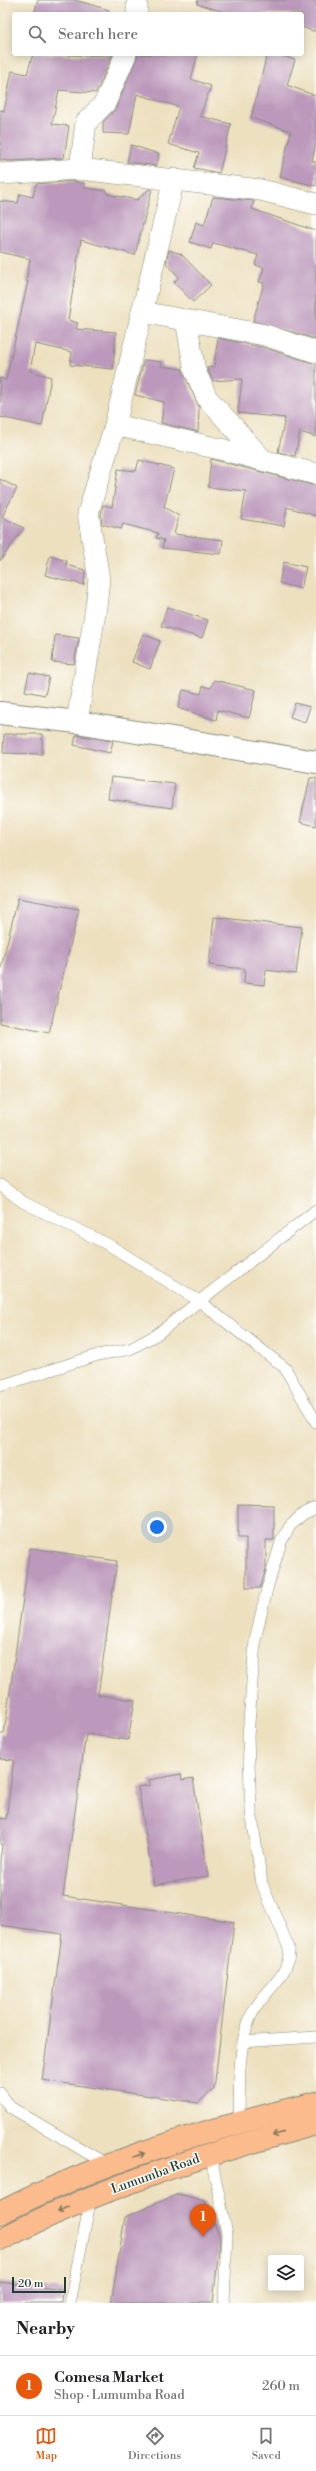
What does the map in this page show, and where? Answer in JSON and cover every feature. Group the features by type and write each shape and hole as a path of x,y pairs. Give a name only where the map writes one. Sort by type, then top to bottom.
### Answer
{"main road":[{"name":"Lumumba Road","path":"0,2213 108,2165 239,2121 316,2103"},
{"name":"Lumumba Road","path":"0,2240 91,2196 210,2153 316,2124"}],"street":[{"path":"80,169 86,122 105,103 125,56"},
{"path":"0,174 80,169 261,190 316,204"},
{"path":"77,722 96,607 99,579 88,513 115,425 174,179"},
{"path":"142,312 265,335 316,352"},
{"path":"186,320 195,371 208,398 262,459"},
{"path":"115,425 262,459 316,474"},
{"path":"0,713 77,722 316,762"}],"lane":[{"path":"0,1185 23,1202 109,1245 199,1301 285,1368 316,1422"},
{"path":"0,1386 98,1355 130,1349 156,1335 316,1210"},
{"path":"239,2121 243,2042 250,2018 256,2006 282,1976 290,1958 289,1948 262,1884 251,1811 248,1738 255,1640 267,1589 281,1542 290,1526 303,1514 316,1508"},
{"path":"243,2042 316,2037"},
{"path":"0,2093 10,2107 108,2165"},
{"path":"210,2153 227,2234 224,2303"},
{"path":"70,2303 91,2196"}],"building":[{"path":"38,0 75,0 109,10 109,12 35,12"},
{"path":"198,0 316,0 316,32 304,28 304,12 224,12 197,4"},
{"path":"32,56 112,56 96,93 59,90 52,124 69,126 64,158 12,161 0,160 0,110 4,111 12,71 27,74"},
{"path":"137,56 197,56 191,79 211,86 200,116 231,124 219,173 194,168 199,153 168,144 179,107 137,94 129,134 103,133 103,122 116,108"},
{"path":"266,56 283,56 295,60 287,85 316,96 316,143 312,161 316,162 316,186 280,177 291,131 251,118"},
{"path":"131,145 159,154 157,166 127,162"},
{"path":"74,181 85,184 84,188 107,191 107,194 137,200 149,189 152,189 135,255 81,240 68,320 78,323 76,329 116,332 113,369 70,365 72,352 35,344 30,371 51,377 42,426 0,417 0,378 6,380 28,281 26,281 30,259 0,252 0,201 18,203 20,194 33,197 36,184"},
{"path":"213,197 254,201 252,209 316,231 316,339 253,321 264,283 259,282 264,268 255,265 258,255 213,243 211,249 190,242 196,222 204,225"},
{"path":"169,250 181,254 211,285 193,302 174,282 179,277 166,263"},
{"path":"218,338 262,347 316,364 316,437 300,432 295,456 278,452 285,418 238,413 242,379 213,381 207,368 214,367"},
{"path":"144,360 162,362 161,366 182,369 199,407 198,432 161,423 164,402 135,395"},
{"path":"211,459 316,486 316,516 287,507 284,526 241,519 246,491 208,487"},
{"path":"139,460 174,469 164,507 179,516 174,534 223,540 221,554 162,548 164,540 156,538 158,533 123,524 121,529 102,524 101,515 103,505 112,507 118,469 136,471"},
{"path":"0,479 17,488 2,517 24,528 0,561"},
{"path":"50,556 67,561 66,565 85,570 84,585 45,575"},
{"path":"284,562 306,567 301,589 279,583"},
{"path":"167,607 208,620 202,638 161,626"},
{"path":"143,634 160,641 150,669 132,662"},
{"path":"55,635 79,638 74,664 52,662"},
{"path":"29,673 49,677 45,695 25,691"},
{"path":"214,680 256,690 249,718 218,710 216,720 178,708 183,690 201,694 203,686 211,688"},
{"path":"295,703 310,707 305,722 290,717"},
{"path":"4,734 42,734 42,754 3,753"},
{"path":"76,735 113,741 110,753 74,745"},
{"path":"111,777 175,784 172,808 108,799"},
{"path":"310,778 316,778 316,826 300,822"},
{"path":"18,898 79,909 49,1033 0,1023 0,972"},
{"path":"214,917 302,927 296,974 266,970 264,985 244,983 245,969 209,965"},
{"path":"238,1504 274,1505 274,1540 266,1540 266,1569 260,1588 246,1588 246,1538 238,1538"},
{"path":"30,1548 117,1561 98,1695 135,1700 128,1740 86,1734 63,1896 234,1922 214,2089 198,2103 42,2080 62,1934 0,1925 0,1860 2,1845 0,1844 0,1818 6,1819 14,1760 0,1759 0,1734 4,1734"},
{"path":"181,1774 182,1780 193,1778 208,1876 154,1885 138,1787 150,1785 149,1780"},
{"path":"178,2194 205,2201 220,2238 213,2303 111,2303 125,2217"},
{"path":"0,2282 63,2290 62,2303 0,2303"}],"place":[{"name":"Comesa Market","path":"203,2237"}]}
